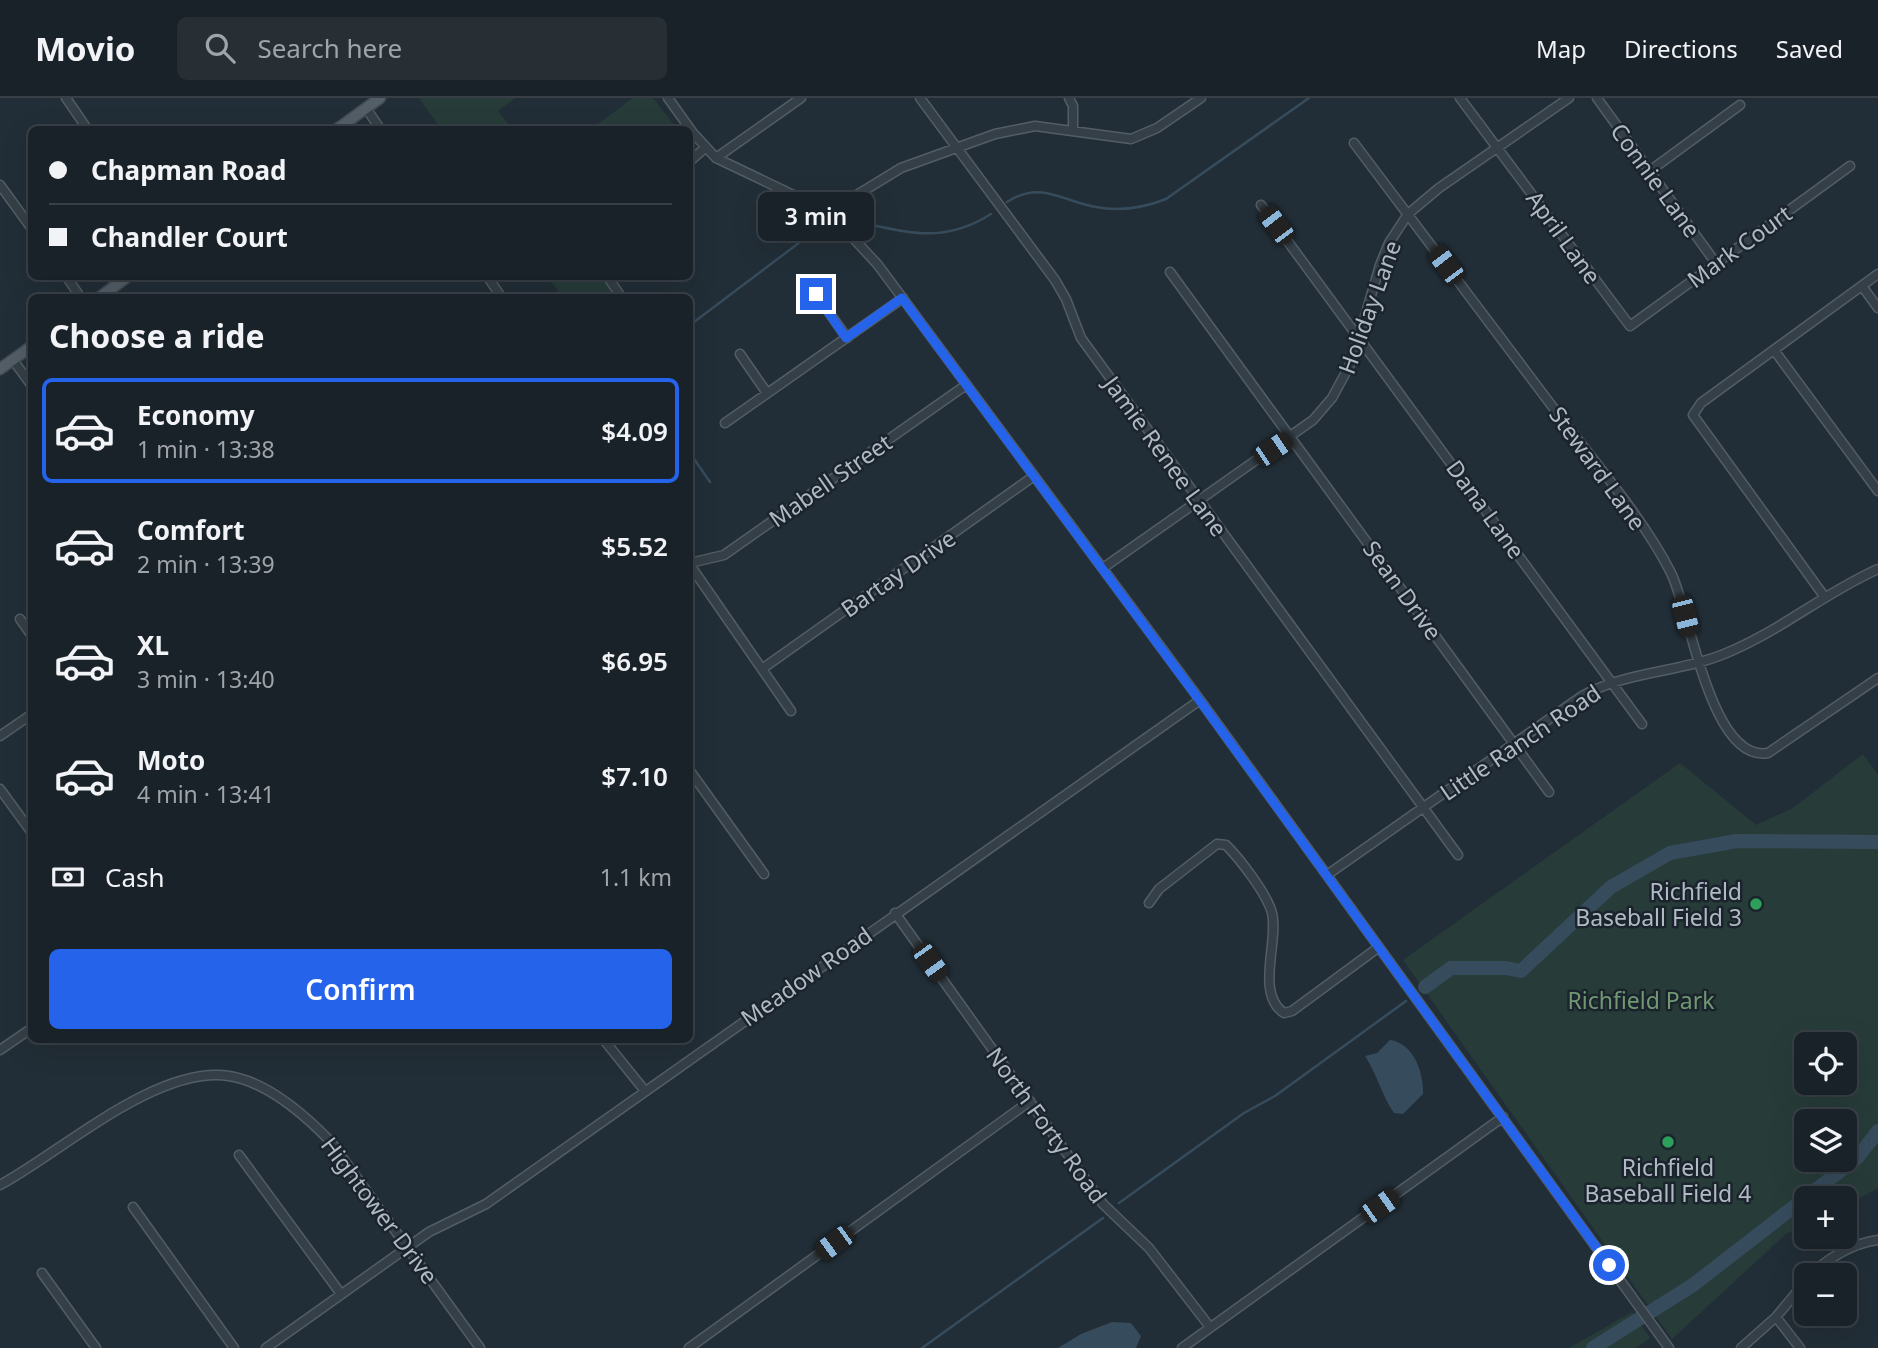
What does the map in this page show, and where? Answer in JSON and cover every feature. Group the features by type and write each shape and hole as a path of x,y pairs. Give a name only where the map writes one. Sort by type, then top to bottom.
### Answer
{"main road":[{"path":"341,126 380,98"},
{"path":"104,294 123,280"},
{"path":"0,369 28,349"}],"street":[{"path":"65,98 85,126"},
{"path":"668,98 689,126"},
{"path":"716,158 801,98"},
{"name":"Jamie Renee Lane","path":"920,98 1055,280 1066,299 1081,338 1458,855"},
{"path":"1069,98 1073,106 1073,130"},
{"path":"829,212 901,168 1016,128 1073,130 1130,139 1144,136 1200,98"},
{"name":"April Lane","path":"1460,98 1630,326"},
{"name":"Holiday Lane","path":"1103,568 1313,420 1332,398 1352,361 1380,265 1389,243 1408,215 1439,188 1569,98"},
{"name":"Connie Lane","path":"1597,98 1715,262"},
{"path":"1651,170 1740,105"},
{"path":"366,108 379,126"},
{"path":"693,132 716,158 829,212 872,257 1200,700 1667,1345"},
{"name":"Steward Lane","path":"1354,144 1617,492 1665,562 1679,593 1697,663 1722,719 1742,746 1757,754 1768,753 1878,677"},
{"path":"693,158 705,148"},
{"name":"Mark Court","path":"1630,326 1850,166"},
{"path":"0,185 28,224"},
{"name":"Dana Lane","path":"1261,205 1642,724"},
{"name":"Sean Drive","path":"1170,272 1549,792"},
{"path":"1824,596 1693,415 1701,403 1878,274"},
{"path":"1862,286 1878,308"},
{"path":"816,294 846,338"},
{"path":"724,423 902,298"},
{"path":"1774,350 1878,491"},
{"path":"740,354 767,393"},
{"path":"13,360 28,381"},
{"name":"Mabell Street","path":"693,563 724,555 966,385"},
{"name":"Bartay Drive","path":"762,669 1034,476"},
{"path":"693,568 791,710"},
{"name":"Little Ranch Road","path":"1327,876 1582,696 1612,681 1697,663 1758,640 1824,596 1878,569"},
{"path":"20,619 28,630"},
{"name":"Meadow Road","path":"408,1246 485,1204 1200,700"},
{"path":"0,736 28,717"},
{"path":"693,775 764,874"},
{"path":"0,789 28,828"},
{"path":"1149,903 1159,889 1217,844 1226,845 1272,912 1274,929 1268,966 1276,1008 1284,1013 1292,1011 1379,947"},
{"name":"North Forty Road","path":"895,913 1103,1204 1149,1248 1210,1327"},
{"path":"0,1051 28,1031"},
{"path":"606,1043 645,1091"},
{"name":"Hightower Drive","path":"0,1185 94,1123 131,1103 193,1079 230,1076 270,1092 316,1126 331,1142 480,1348"},
{"path":"689,1348 1030,1101"},
{"path":"1182,1348 1503,1117"},
{"path":"239,1155 341,1294"},
{"path":"133,1207 234,1348"},
{"path":"1828,1263 1860,1244 1878,1240"},
{"path":"266,1348 408,1246"},
{"path":"42,1273 96,1348"},
{"path":"1741,1348 1776,1317 1794,1295"},
{"path":"1776,1317 1800,1348"}],"green space":[{"path":"419,98 515,98 498,111 510,126 439,126"},
{"path":"633,98 653,98 675,126 595,126"},
{"path":"549,280 604,280 615,294 561,294"},
{"name":"Richfield Park","path":"1863,754 1878,775 1878,1188 1857,1199 1857,1186 1794,1186 1794,1230 1786,1234 1672,1339 1403,960 1680,763 1756,825 1793,808"},
{"path":"1632,1312 1650,1338 1636,1348 1569,1348"}],"water":[{"path":"1390,1040 1398,1042 1411,1053 1422,1077 1423,1094 1403,1114 1394,1113 1365,1056 1377,1053"},
{"path":"1112,1322 1131,1323 1141,1336 1136,1348 1058,1348 1081,1334"}],"waterway":[{"path":"1007,202 1019,196 1041,192 1114,209 1140,207 1166,199 1309,98"},
{"path":"853,221 907,232 940,233 973,224 991,214"},
{"path":"693,323 824,224"},
{"path":"693,457 710,482"},
{"path":"1425,987 1451,968 1506,968 1521,971 1611,887 1670,853 1737,841 1878,842"},
{"path":"1119,1203 1244,1113 1275,1096 1406,1001"},
{"path":"1593,1348 1693,1285 1857,1158 1878,1131"},
{"path":"922,1348 1103,1218"}],"place":[{"name":"Richfield Baseball Field 3","path":"1756,904"},
{"name":"Richfield Baseball Field 4","path":"1668,1142"}],"route":[{"path":"816,294 846,338 902,298 1103,568 1609,1265"}]}
